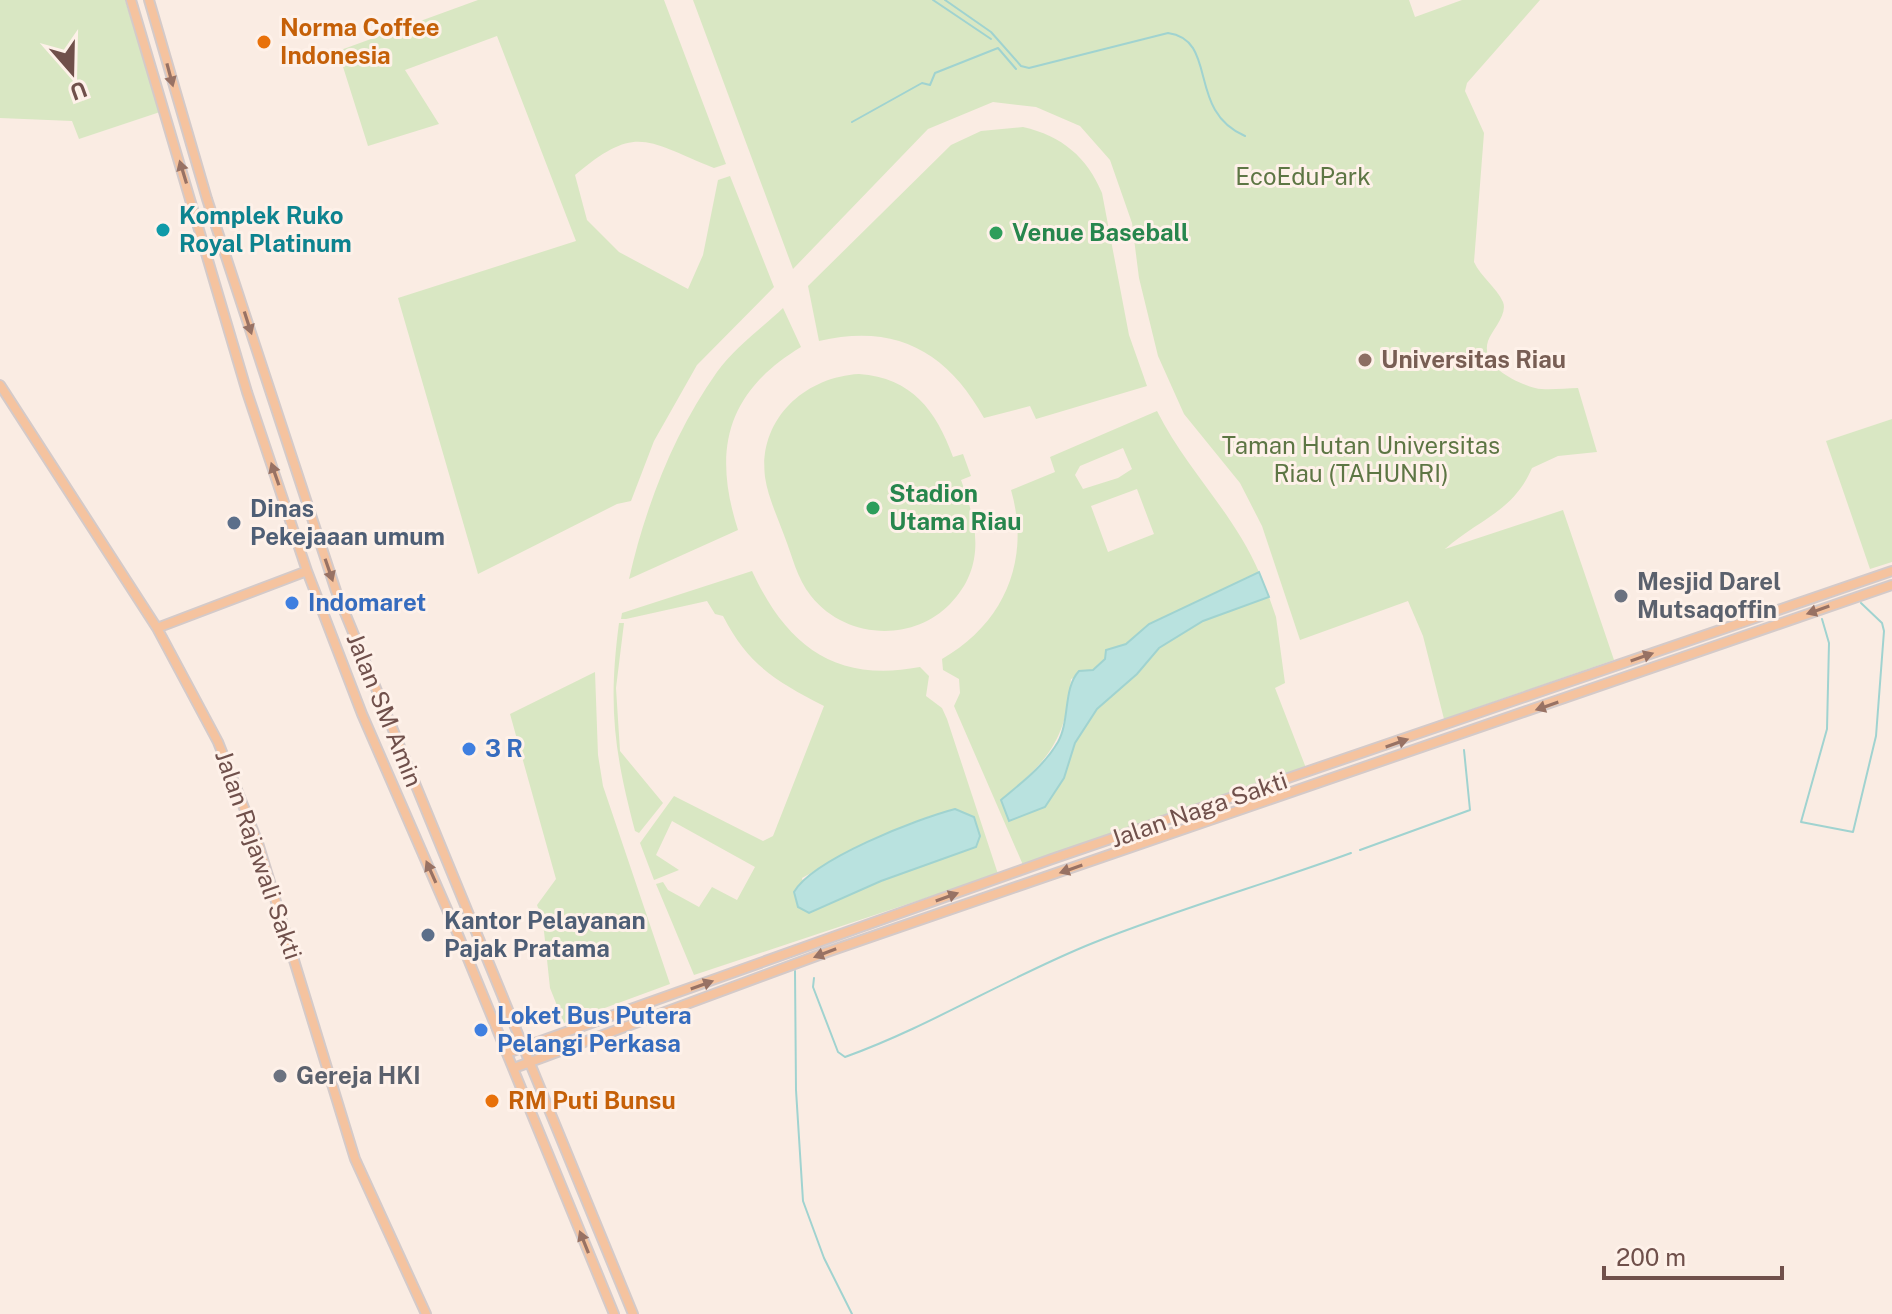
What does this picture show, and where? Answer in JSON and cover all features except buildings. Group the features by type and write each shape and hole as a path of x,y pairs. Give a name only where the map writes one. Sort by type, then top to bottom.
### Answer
{"main road":[{"name":"Jalan SM Amin","path":"131,0 247,392 307,571 362,714 514,1068 614,1314"},
{"name":"Jalan SM Amin","path":"150,5 202,184 304,499 381,705 633,1314"},
{"path":"135,16 150,5"},
{"name":"Jalan Rajawali Sakti","path":"0,385 157,628 231,771 279,908 355,1159 426,1314"},
{"path":"157,628 307,571"},
{"name":"Jalan Naga Sakti","path":"507,1053 1026,868 1892,571"},
{"name":"Jalan Naga Sakti","path":"514,1068 827,952 1892,585"},
{"path":"362,714 381,705"},
{"path":"543,1139 558,1131"}],"green space":[{"path":"0,0 125,0 160,112 79,139 72,121 0,118"},
{"path":"478,0 664,0 726,164 714,168 672,150 642,142 613,148 575,175 587,220 619,252 688,289 703,255 718,180 730,176 774,287 697,365 654,441 631,501 617,504 478,574 398,298 576,241 497,36 405,70 439,124 368,146 338,51"},
{"name":"EcoEduPark","path":"693,0 1409,0 1415,17 1462,0 1540,0 1467,83 1465,91 1484,133 1474,262 1504,307 1502,317 1488,341 1489,358 1501,372 1535,388 1578,388 1597,452 1558,456 1532,468 1505,505 1445,549 1563,510 1614,660 1444,719 1423,636 1408,601 1300,640 1262,526 1240,483 1184,414 1158,356 1139,278 1132,223 1110,160 1080,126 1036,107 993,102 928,129 793,269"},
{"path":"1023,127 1061,142 1081,159 1096,180 1102,193 1129,335 1147,386 1036,419 1030,406 984,418 953,375 936,359 916,348 872,336 846,336 819,341 808,286 951,145 981,131"},
{"path":"783,308 801,347 756,383 732,425 727,448 726,474 738,530 629,579 643,525 663,471 687,420 724,363"},
{"name":"Stadion Utama Riau","path":"859,374 894,382 920,399 939,425 953,457 963,454 971,476 961,480 974,528 974,559 970,575 962,590 935,617 898,630 860,628 842,621 811,596 795,567 765,477 769,437 789,405 820,383"},
{"path":"1157,411 1236,530 1259,572 1149,624 1126,644 1106,650 1105,659 1093,670 1071,679 1059,735 1031,774 1001,800 1064,778 1075,743 1097,709 1137,674 1159,648 1203,621 1269,597 1276,617 1285,683 1275,688 1306,768 1023,865 954,706 960,693 959,679 943,670 942,659 964,644 997,608 1008,587 1018,540 1011,490 1055,472 1050,457","holes":["1123,448 1132,469 1118,478 1083,489 1075,475 1080,466","1137,489 1154,534 1108,552 1091,506"]},
{"path":"1892,419 1892,562 1870,569 1826,441"},
{"path":"752,571 781,620 798,639 817,653 863,669 890,671 920,667 929,676 926,696 942,708 947,719 998,874 694,975 656,884 663,882 668,890 699,907 712,887 737,900 755,867 672,821 656,855 679,870 654,880 640,843 674,796 763,841 773,836 824,706 765,670 743,648 723,616 715,614 707,601 626,619 621,619 622,613","holes":["930,816 881,881 809,913 802,878 858,847"]},
{"path":"619,623 624,623 616,688 620,751 663,803 639,833 635,831 628,802 615,728 614,679"},
{"path":"595,672 598,755 603,786 670,984 564,1023 550,988 543,922 537,905 556,879 510,714"}],"water":[{"path":"1259,572 1269,597 1203,621 1159,648 1137,674 1097,709 1075,743 1064,778 1045,807 1009,821 1001,800 1039,766 1058,742 1071,686 1079,671 1093,670 1105,659 1106,650 1126,644 1149,624"},
{"path":"955,809 974,817 980,836 976,847 881,881 809,913 798,907 794,892 822,867 892,831"}],"waterway":[{"path":"933,0 991,39"},
{"path":"945,0 991,32 1021,66 1029,68 1168,33 1184,38 1199,62 1215,110 1227,125 1245,136"},
{"path":"852,122 922,83 930,85 935,73 998,48 1016,69"},
{"path":"1822,619 1829,643 1827,729 1801,822 1853,832 1876,736 1884,631 1882,623 1861,603"},
{"path":"1360,850 1470,810 1464,750"},
{"path":"814,978 813,987 838,1052 845,1057 908,1031 1093,943 1351,853"},
{"path":"795,971 796,1090 803,1201 824,1258 852,1314"}],"place":[{"name":"Norma Coffee Indonesia","path":"264,42"},
{"name":"Komplek Ruko Royal Platinum","path":"163,230"},
{"name":"Venue Baseball","path":"996,233"},
{"name":"Universitas Riau","path":"1365,360"},
{"name":"Stadion Utama Riau","path":"873,508"},
{"name":"Dinas Pekejaaan umum","path":"234,523"},
{"name":"Mesjid Darel Mutsaqoffin","path":"1621,596"},
{"name":"Indomaret","path":"292,603"},
{"name":"3 R","path":"469,749"},
{"name":"Kantor Pelayanan Pajak Pratama","path":"428,935"},
{"name":"Loket Bus Putera Pelangi Perkasa","path":"481,1030"},
{"name":"Gereja HKI","path":"280,1076"},
{"name":"RM Puti Bunsu","path":"492,1101"}],"park label":[{"name":"Taman Hutan Universitas Riau (TAHUNRI)","path":"1361,460"}]}
